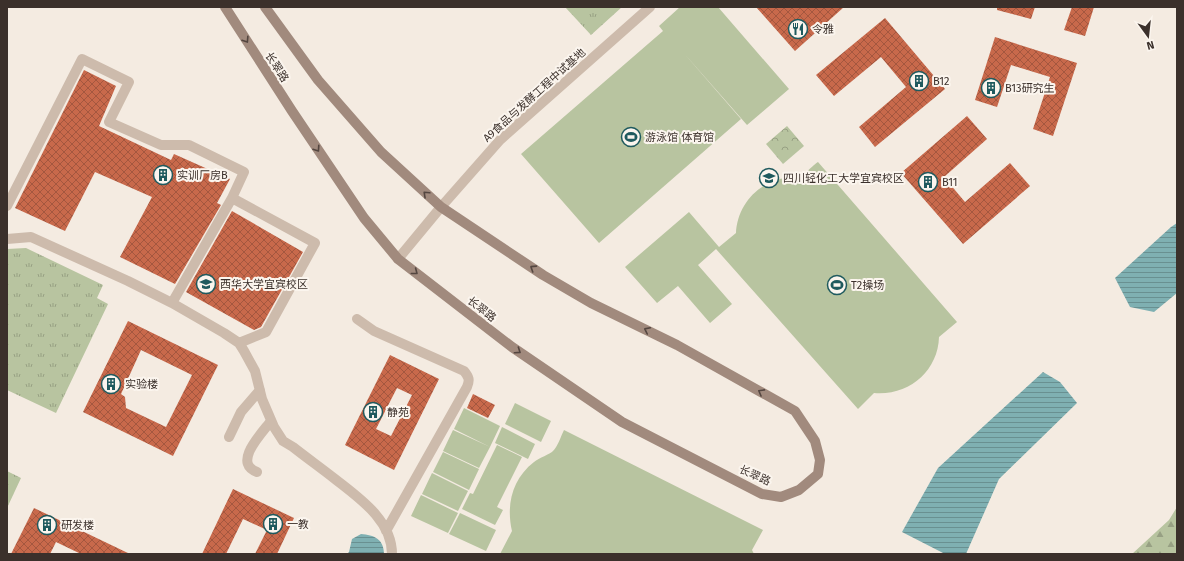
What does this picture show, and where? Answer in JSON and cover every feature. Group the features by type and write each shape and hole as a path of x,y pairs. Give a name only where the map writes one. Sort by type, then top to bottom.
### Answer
{"main road":[{"name":"长翠路","path":"225,7 292,111 364,218 398,259 512,347 622,422 762,494 781,497 800,490 818,474 820,460 815,441 795,411 677,346 591,303 543,275 441,207 381,152 318,80 265,7"}],"street":[{"name":"A9食品与发酵工程中试基地","path":"398,259 500,140 650,7"},
{"path":"7,206 82,59 129,82 109,122 161,145 189,144 244,172 232,198 172,303"},
{"path":"232,198 315,243 266,332 239,343"},
{"path":"7,238 31,237 128,281 172,303 239,343 255,371 262,399 271,422 284,441 363,501 377,515 390,536 392,554"},
{"path":"357,319 374,331 464,372 469,381 468,387 386,531"},
{"path":"229,437 241,412 260,390"},
{"path":"257,472 248,466 248,454 255,442 271,422"}],"green space":[{"path":"565,7 622,7 591,35"},
{"name":"游泳馆 体育馆","path":"680,7 718,7 789,89 747,125 682,51 741,119 599,243 521,154 663,31 659,26"},
{"path":"787,126 804,146 783,164 766,144"},
{"path":"818,162 957,322 939,337 933,361 919,379 910,386 899,390 887,393 874,393 858,409 716,249 698,265 732,304 710,323 678,286 657,303 625,267 689,212 719,247 736,233 739,216 748,200 754,194 768,183 779,179 799,178"},
{"path":"26,248 103,285 97,298 108,304 56,413 7,390 7,249"},
{"path":"515,403 551,421 541,442 505,424"},
{"path":"464,408 500,426 490,447 454,429"},
{"path":"502,427 535,444 528,459 495,443"},
{"path":"453,430 490,447 479,468 443,451"},
{"path":"564,430 763,530 752,550 754,554 500,554 512,531 510,512 512,493 520,476 534,462 555,449"},
{"path":"497,445 522,457 497,507 503,510 495,525 462,509 470,493 473,494"},
{"path":"443,452 479,469 469,490 433,472"},
{"path":"7,471 21,478 7,508"},
{"path":"432,473 468,491 458,511 422,494"},
{"path":"421,495 458,513 448,533 411,516"},
{"path":"1177,507 1177,554 1132,554 1169,520"},
{"path":"460,513 496,530 486,551 449,534"}],"water":[{"path":"1177,223 1177,293 1154,312 1130,307 1115,278"},
{"path":"1043,372 1060,382 1077,403 999,479 966,554 945,554 902,532 938,468"},
{"path":"361,534 370,535 380,541 384,549 384,554 347,554 349,552 352,539"}],"building":[{"name":"令雅","path":"756,7 844,7 795,51"},
{"path":"997,7 1035,7 1031,19 997,10"},
{"path":"1072,7 1094,7 1085,36 1064,30"},
{"name":"B12","path":"885,18 945,89 875,147 859,127 906,87 881,57 834,96 816,75"},
{"name":"B13研究生","path":"995,37 1077,63 1053,136 1033,129 1050,77 1011,65 997,107 975,100"},
{"name":"实训厂房B","path":"84,70 116,86 99,126 171,160 174,154 230,179 217,203 221,205 175,284 120,257 152,197 95,172 65,231 15,208"},
{"name":"B11","path":"967,116 987,139 944,177 965,202 1010,163 1030,186 963,244 901,173"},
{"path":"232,211 303,252 261,327 254,330 186,292"},
{"name":"实验楼","path":"128,321 218,365 173,456 83,412","holes":["141,350 192,375 166,427 126,408 125,397 121,394"]},
{"name":"静苑","path":"390,355 439,379 394,470 345,445","holes":["397,388 412,395 391,436 376,429"]},
{"path":"473,394 495,405 488,418 467,408"},
{"name":"一教","path":"233,489 294,518 277,554 255,554 267,530 243,519 226,554 202,554"},
{"name":"研发楼","path":"34,508 130,554 81,554 56,542 50,554 11,554"}],"place":[{"name":"令雅","path":"798,29"},
{"name":"B12","path":"919,81"},
{"name":"B13研究生","path":"991,88"},
{"name":"游泳馆 体育馆","path":"631,137"},
{"name":"实训厂房B","path":"163,175"},
{"name":"四川轻化工大学宜宾校区","path":"769,178"},
{"name":"B11","path":"928,182"},
{"name":"西华大学宜宾校区","path":"206,284"},
{"name":"T2操场","path":"837,285"},
{"name":"实验楼","path":"111,384"},
{"name":"静苑","path":"373,412"},
{"name":"一教","path":"273,524"},
{"name":"研发楼","path":"47,525"}]}
